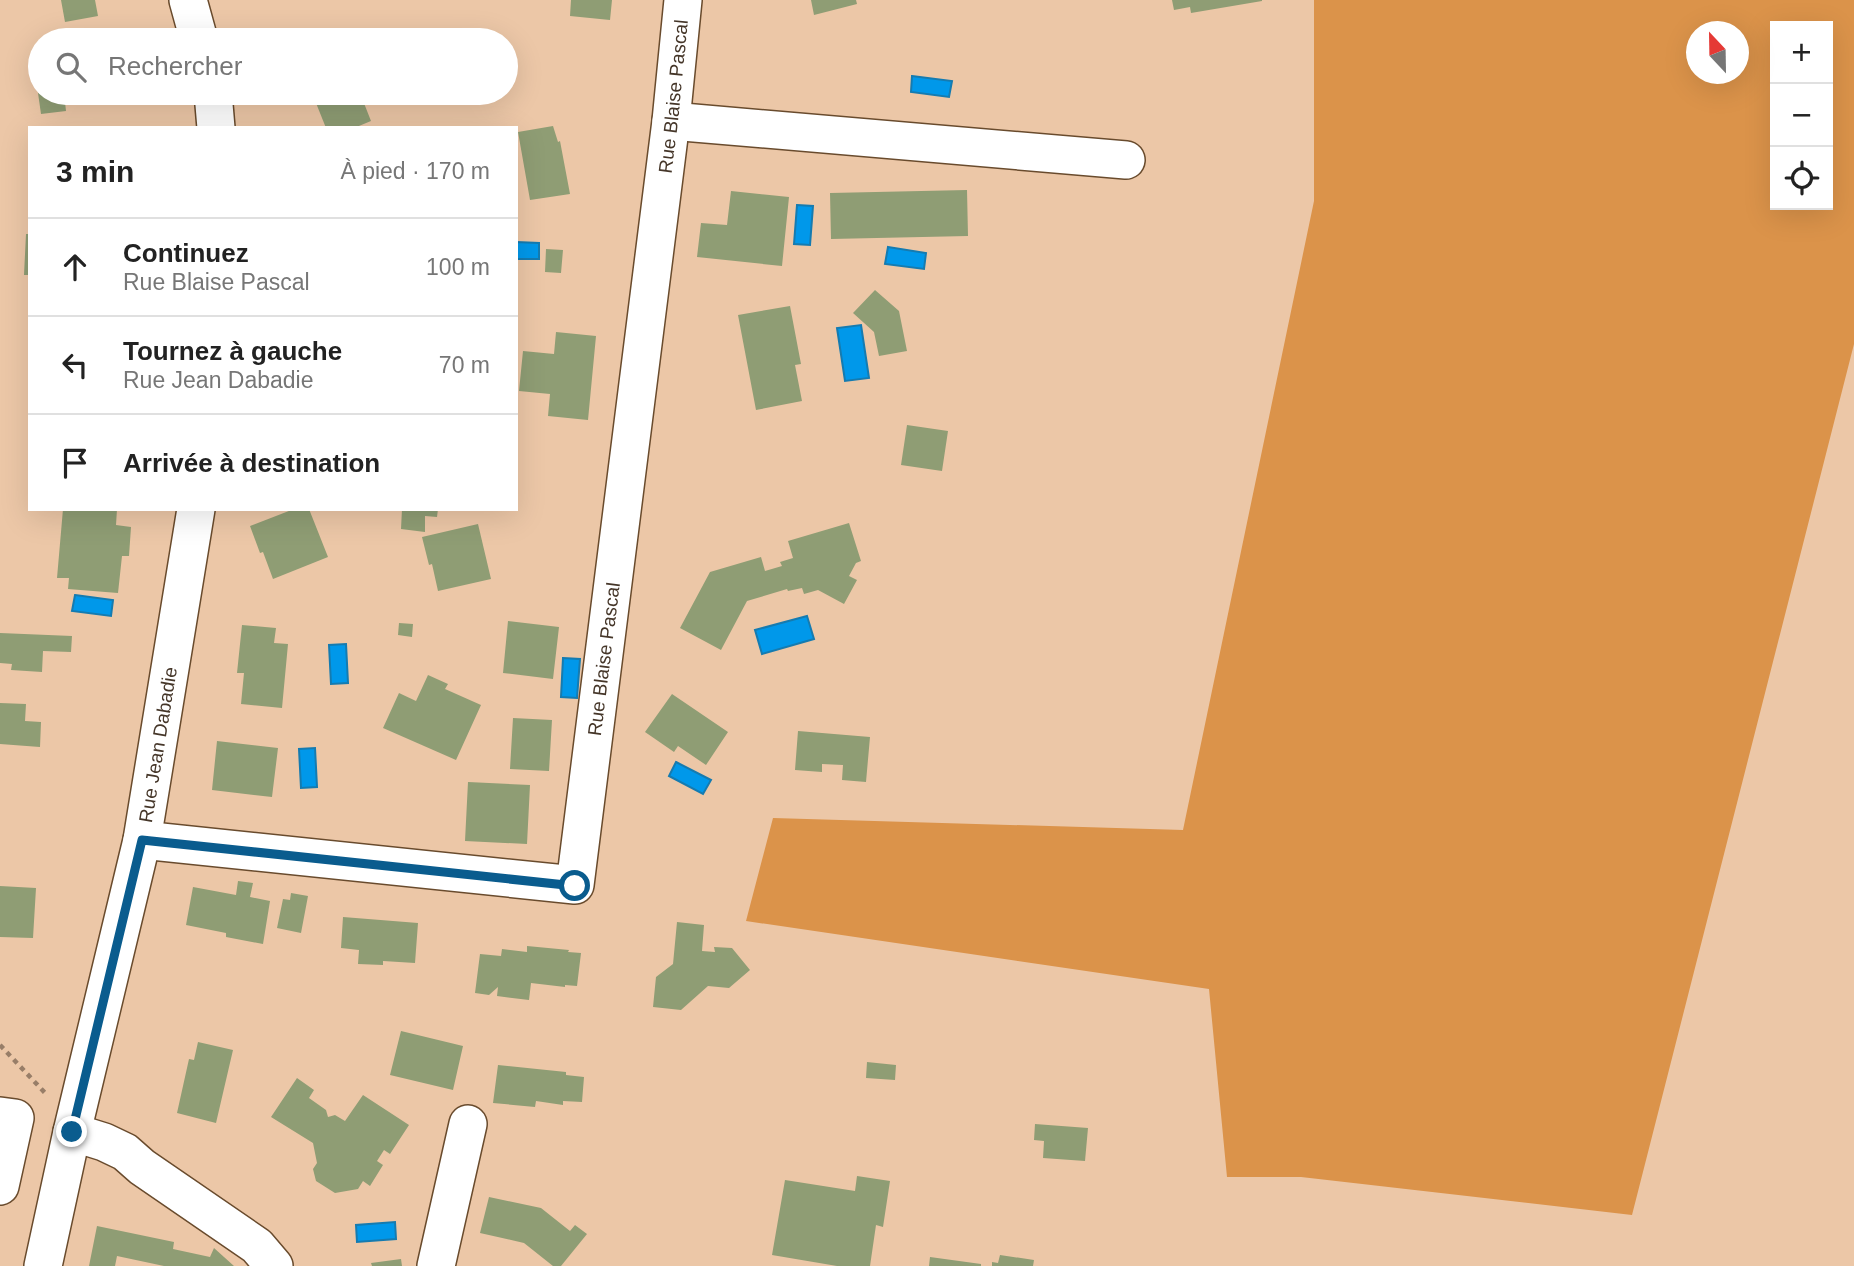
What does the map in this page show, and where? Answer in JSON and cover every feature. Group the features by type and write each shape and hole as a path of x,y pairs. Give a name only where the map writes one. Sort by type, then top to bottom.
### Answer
{"street":[{"path":"188,0 196,28"},
{"name":"Rue Blaise Pascal","path":"142,840 575,886 671,121 683,0"},
{"path":"215,105 216,126"},
{"path":"671,121 1126,160"},
{"name":"Rue Jean Dabadie","path":"43,1266 142,840 196,511"},
{"path":"0,1116 15,1118 0,1186"},
{"path":"436,1266 468,1124"},
{"path":"72,1132 125,1152 142,1167 257,1246 274,1266"}],"shaded area":[{"path":"1314,0 1854,0 1854,344 1632,1215 1301,1177 1227,1177 1209,989 746,921 773,818 1183,830 1314,201"}],"water":[{"path":"912,76 952,81 949,97 911,92"},
{"path":"797,205 813,206 810,245 794,244"},
{"path":"518,242 539,243 539,259 518,259"},
{"path":"888,247 926,253 924,269 885,264"},
{"path":"861,325 869,378 845,381 837,328"},
{"path":"75,595 113,600 111,616 72,611"},
{"path":"807,616 814,639 762,654 755,630"},
{"path":"346,644 348,683 331,684 329,645"},
{"path":"563,658 580,659 577,698 561,697"},
{"path":"315,748 317,787 301,788 299,749"},
{"path":"676,762 711,780 703,794 669,776"},
{"path":"395,1222 396,1239 357,1242 356,1225"}],"building":[{"path":"61,0 95,0 98,16 65,22"},
{"path":"571,0 612,0 610,20 570,16"},
{"path":"811,0 856,0 857,4 814,15"},
{"path":"1172,0 1262,1 1191,13 1190,7 1174,10"},
{"path":"40,105 65,105 66,111 41,114"},
{"path":"317,105 365,105 371,121 359,126 325,126"},
{"path":"553,126 558,142 560,141 570,194 530,200 518,132"},
{"path":"967,190 968,236 831,239 830,193"},
{"path":"731,191 789,197 782,266 697,257 701,223 727,225"},
{"path":"26,234 28,234 28,275 24,275"},
{"path":"546,249 563,250 561,273 545,272"},
{"path":"875,290 899,311 907,351 879,356 874,332 853,313"},
{"path":"790,306 801,364 795,365 802,401 756,410 738,315"},
{"path":"556,332 596,336 588,420 548,416 550,394 519,391 523,351 554,354"},
{"path":"907,425 948,431 942,471 901,465"},
{"path":"63,511 117,511 116,525 131,527 129,556 122,556 118,593 68,589 69,578 57,578"},
{"path":"289,511 310,511 328,557 273,579 250,526"},
{"path":"402,511 438,511 437,517 425,516 425,532 401,529"},
{"path":"849,523 861,561 856,563 849,576 857,580 844,604 818,590 804,594 802,588 787,589 747,601 721,650 680,628 710,572 761,557 765,571 782,566 780,562 793,558 788,541"},
{"path":"478,524 491,579 438,591 422,537"},
{"path":"508,621 559,627 553,679 503,673"},
{"path":"399,623 413,624 412,637 398,635"},
{"path":"242,625 276,628 274,643 288,644 282,708 241,704 244,673 237,673"},
{"path":"0,633 72,636 71,652 43,651 42,672 11,670 12,664 0,663"},
{"path":"428,675 448,684 445,689 481,705 456,760 383,728 399,693 416,701"},
{"path":"672,694 728,732 706,765 678,746 674,752 645,732"},
{"path":"0,703 26,704 25,721 41,722 40,747 0,744"},
{"path":"513,718 552,720 549,771 510,769"},
{"path":"798,731 870,737 866,782 842,780 843,765 822,764 822,772 795,770"},
{"path":"217,741 278,748 272,797 212,790"},
{"path":"468,782 530,785 527,844 465,841"},
{"path":"238,881 253,883 250,897 270,901 263,944 186,925 193,887 236,895"},
{"path":"0,886 36,888 33,938 0,937"},
{"path":"291,893 308,896 301,933 277,928 283,899 290,900"},
{"path":"343,917 418,923 415,963 383,961 383,965 358,964 359,950 341,948"},
{"path":"677,922 704,925 702,951 715,952 714,947 732,948 750,970 729,988 708,986 681,1010 653,1007 656,977 673,964"},
{"path":"527,946 581,953 577,986 531,983 529,1000 497,996 498,987 489,995 475,993 480,954 501,956 502,949 527,952"},
{"path":"401,1031 463,1046 453,1090 390,1075"},
{"path":"198,1042 233,1050 216,1123 177,1113 189,1059 194,1060"},
{"path":"867,1062 896,1065 895,1080 866,1078"},
{"path":"498,1065 566,1072 566,1075 584,1077 582,1102 563,1101 563,1105 536,1101 535,1107 493,1103"},
{"path":"297,1078 314,1090 309,1098 326,1110 328,1117 335,1115 345,1121 363,1095 409,1125 390,1154 384,1150 377,1161 383,1165 370,1186 363,1181 358,1189 335,1193 316,1181 313,1169 317,1163 313,1143 271,1117"},
{"path":"1035,1124 1088,1128 1085,1161 1043,1158 1044,1141 1034,1140"},
{"path":"857,1176 890,1181 883,1227 876,1225 870,1266 837,1266 772,1255 785,1180 855,1191"},
{"path":"489,1197 541,1208 570,1231 575,1225 587,1234 561,1266 553,1266 524,1243 480,1233"},
{"path":"97,1226 174,1242 173,1249 210,1257 214,1248 234,1266 164,1266 117,1256 115,1266 89,1266"},
{"path":"1000,1255 1034,1260 1033,1266 992,1266 992,1262 998,1263"},
{"path":"930,1257 981,1264 981,1266 929,1266"},
{"path":"401,1259 402,1266 372,1266 371,1263"}],"route":[{"path":"72,1132 142,840 575,886"}]}
